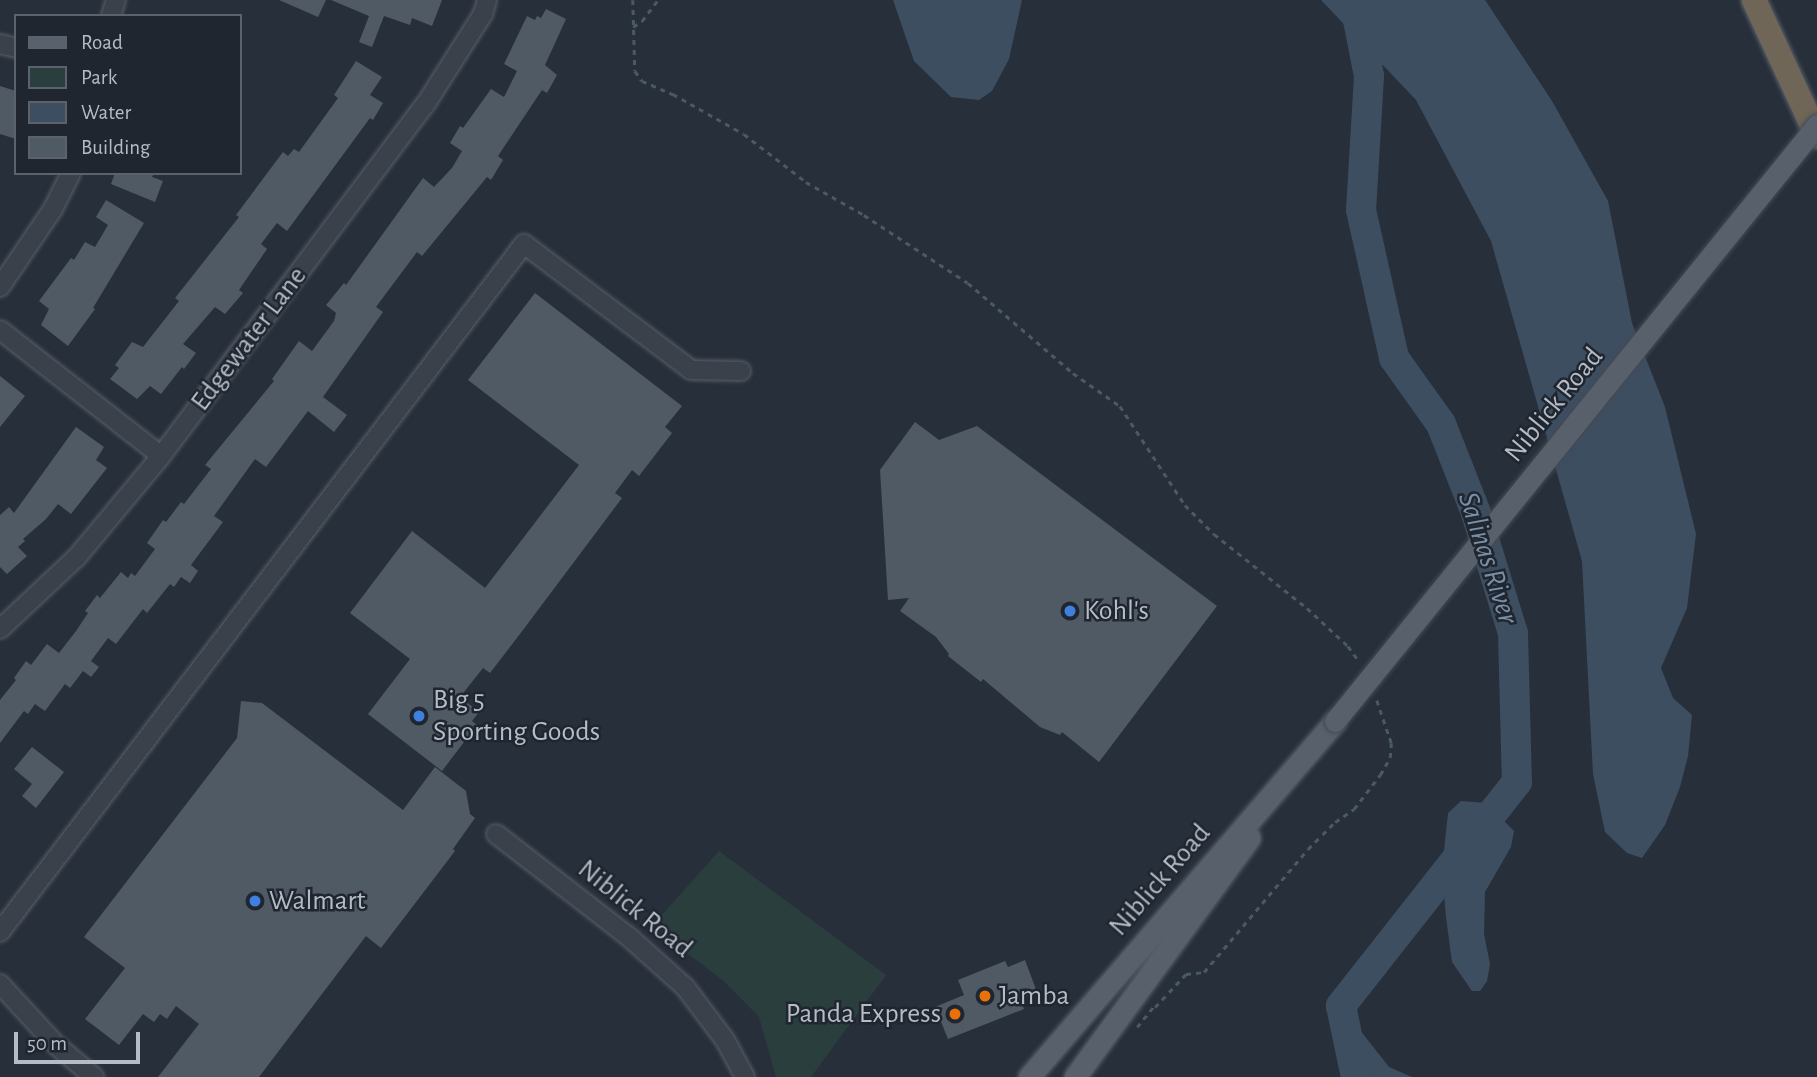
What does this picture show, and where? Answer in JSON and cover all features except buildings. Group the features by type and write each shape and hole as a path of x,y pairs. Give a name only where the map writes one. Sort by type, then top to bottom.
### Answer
{"highway":[{"path":"1754,0 1817,136"}],"main road":[{"name":"Niblick Road","path":"1028,1077 1335,721 1817,125"},
{"name":"Niblick Road","path":"1074,1077 1335,721"}],"street":[{"name":"Edgewater Lane","path":"0,629 76,558 161,456 425,105 474,30 487,0"},
{"path":"0,286 53,209 70,175"},
{"path":"0,932 524,244 691,370 741,371"},
{"path":"0,330 161,456"},
{"name":"Niblick Road","path":"496,834 629,937 685,987 725,1040 746,1077"},
{"path":"0,984 56,1045 94,1077"}],"path":[{"path":"633,0 635,71 642,81 673,94 744,134 806,182 864,215 968,283 1073,373 1120,406 1185,505 1214,534 1307,608 1348,646 1362,664"},
{"path":"633,27 642,21 658,0"},
{"path":"1155,1007 1186,974 1203,972 1308,849 1335,822 1354,809 1380,775 1390,758 1391,743 1375,696"}],"green space":[{"path":"719,851 886,975 811,1077 776,1077 759,1017 725,982 662,934 662,915"}],"water":[{"path":"893,0 1022,0 1009,59 992,91 979,100 951,97 914,61"},
{"path":"1321,0 1485,0 1552,101 1608,201 1632,323 1665,407 1696,534 1687,608 1661,668 1673,698 1692,715 1688,756 1680,787 1665,825 1642,858 1627,853 1605,832 1593,774 1582,561 1491,241 1416,100"},
{"path":"1461,801 1486,803 1514,831 1511,847 1485,892 1484,934 1490,964 1487,981 1480,991 1472,991 1452,962 1446,917 1442,870 1448,813"},
{"path":"1341,1006 1389,1067 1412,1077 1356,1077"}],"waterway":[{"name":"Salinas River","path":"1354,0 1369,76 1361,210 1394,358 1441,424 1476,513 1513,633 1517,782 1341,1006 1356,1077"}],"place":[{"name":"Kohl's","path":"1070,611"},
{"name":"Big 5 Sporting Goods","path":"419,716"},
{"name":"Walmart","path":"255,901"},
{"name":"Jamba","path":"985,996"},
{"name":"Panda Express","path":"955,1014"}]}
